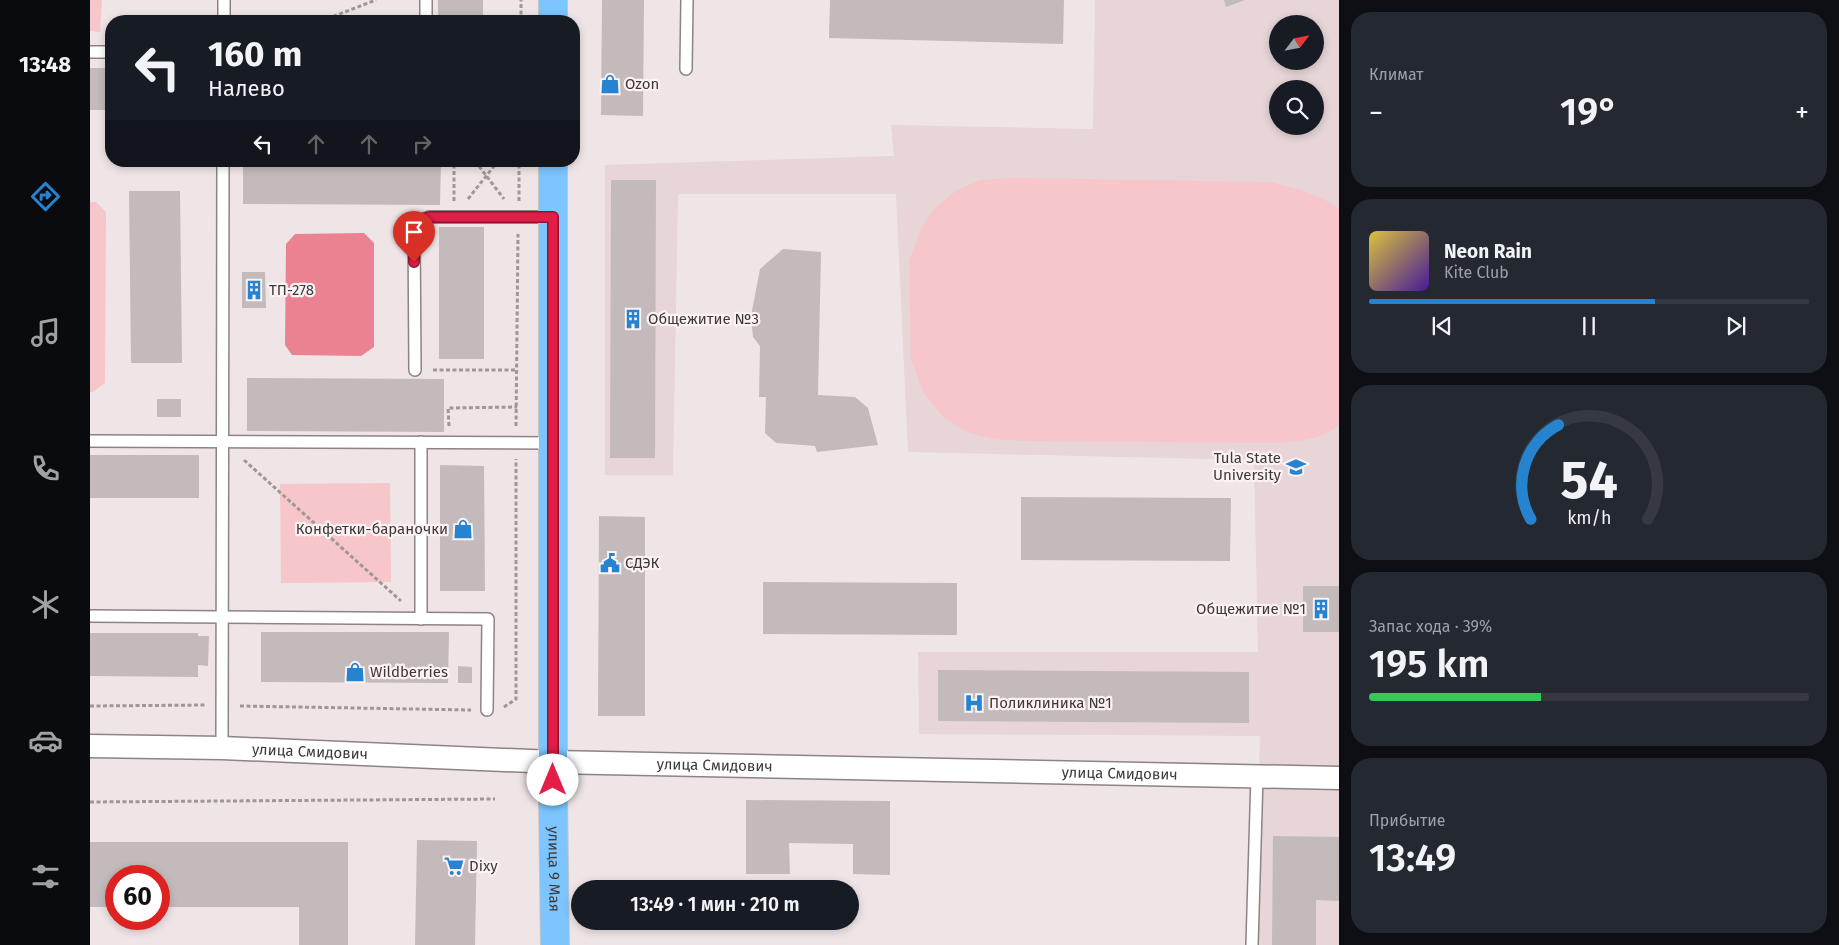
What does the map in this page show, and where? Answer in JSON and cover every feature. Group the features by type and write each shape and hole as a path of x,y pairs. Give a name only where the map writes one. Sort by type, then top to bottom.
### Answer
{"main road":[{"path":"553,0 553,15"},
{"name":"улица 9 Мая","path":"553,167 555,945"}],"street":[{"name":"улица Смидович","path":"90,746 222,748 554,762 1339,778"}],"lane":[{"path":"224,0 224,15"},
{"path":"426,0 426,15"},
{"path":"686,69 687,0"},
{"path":"90,52 105,52"},
{"path":"222,748 223,167"},
{"path":"415,370 414,226 421,220 429,217 553,217"},
{"path":"90,441 553,443"},
{"path":"421,442 421,619"},
{"path":"90,616 488,619 487,710"},
{"path":"1252,945 1257,776"}],"path":[{"path":"337,15 376,0"},
{"path":"521,0 521,15"},
{"path":"454,167 454,217"},
{"path":"479,167 518,217"},
{"path":"454,217 493,167"},
{"path":"415,370 517,370"},
{"path":"449,442 448,408 517,407"},
{"path":"223,442 421,619"},
{"path":"90,706 222,705 487,710"},
{"path":"90,802 495,798"}],"shaded area":[{"path":"90,0 102,0 100,32 90,31"},
{"name":"Tula State University","path":"1095,0 1339,0 1339,945 1255,945 1260,736 919,734 918,652 1258,652 1254,460 908,452 896,194 678,194 673,475 605,475 605,165 894,156 891,125 1093,129"},
{"path":"1008,178 1270,182 1315,195 1331,203 1339,209 1339,425 1317,437 1277,443 1025,441 993,439 967,432 944,418 923,392 911,359 909,261 921,228 936,207 957,190 981,180"},
{"path":"90,202 96,202 106,212 105,383 93,392 90,392"},
{"path":"364,233 374,243 374,347 361,356 292,355 285,345 286,244 295,234"},
{"path":"390,483 391,582 281,583 280,484"}],"building":[{"path":"438,0 483,0 483,15 438,15"},
{"path":"602,0 644,0 643,116 601,115"},
{"path":"830,0 1064,0 1063,44 829,38"},
{"path":"1224,0 1245,0 1226,7"},
{"path":"90,68 105,68 105,110 90,110"},
{"path":"243,167 441,167 440,205 243,204"},
{"name":"Общежитие №3","path":"611,180 656,180 655,458 610,458"},
{"path":"129,191 180,191 182,363 131,363"},
{"path":"439,227 484,227 484,359 439,359"},
{"path":"783,249 821,252 818,395 855,397 868,408 878,445 817,452 815,446 776,443 765,433 766,397 759,397 760,346 753,337 751,316 760,269"},
{"name":"ТП-278","path":"242,272 265,272 266,308 242,308"},
{"path":"247,378 444,379 444,432 247,431"},
{"path":"157,399 181,399 181,417 157,417"},
{"path":"90,455 199,455 199,498 90,498"},
{"path":"440,465 484,466 485,591 440,591"},
{"path":"1021,497 1231,498 1230,561 1021,560"},
{"path":"599,516 645,517 645,716 598,716"},
{"path":"763,582 957,583 957,635 763,634"},
{"name":"Общежитие №1","path":"1303,586 1339,586 1339,632 1303,632"},
{"path":"261,632 449,632 448,683 261,682"},
{"path":"90,633 198,633 198,636 209,636 208,666 198,665 198,677 90,676"},
{"path":"458,666 472,667 472,683 458,683"},
{"path":"938,670 1249,672 1249,723 938,721"},
{"path":"746,800 890,801 890,875 853,874 853,844 789,843 790,874 746,874"},
{"path":"1273,836 1339,837 1339,901 1316,900 1316,945 1272,945"},
{"path":"417,840 477,841 475,945 415,945"},
{"path":"90,842 348,842 348,945 299,945 299,907 170,907 170,865 105,865 105,907 90,907"}],"place":[{"name":"Ozon","path":"610,84"},
{"name":"ТП-278","path":"254,290"},
{"name":"Общежитие №3","path":"633,319"},
{"name":"Tula State University","path":"1296,467"},
{"name":"Конфетки-бараночки","path":"463,529"},
{"name":"СДЭК","path":"610,563"},
{"name":"Общежитие №1","path":"1321,609"},
{"name":"Wildberries","path":"355,672"},
{"name":"Поликлиника №1","path":"974,703"},
{"name":"Dixy","path":"454,866"}],"route":[{"path":"414,262 414,226 421,220 429,217 553,217 553,780"}]}
